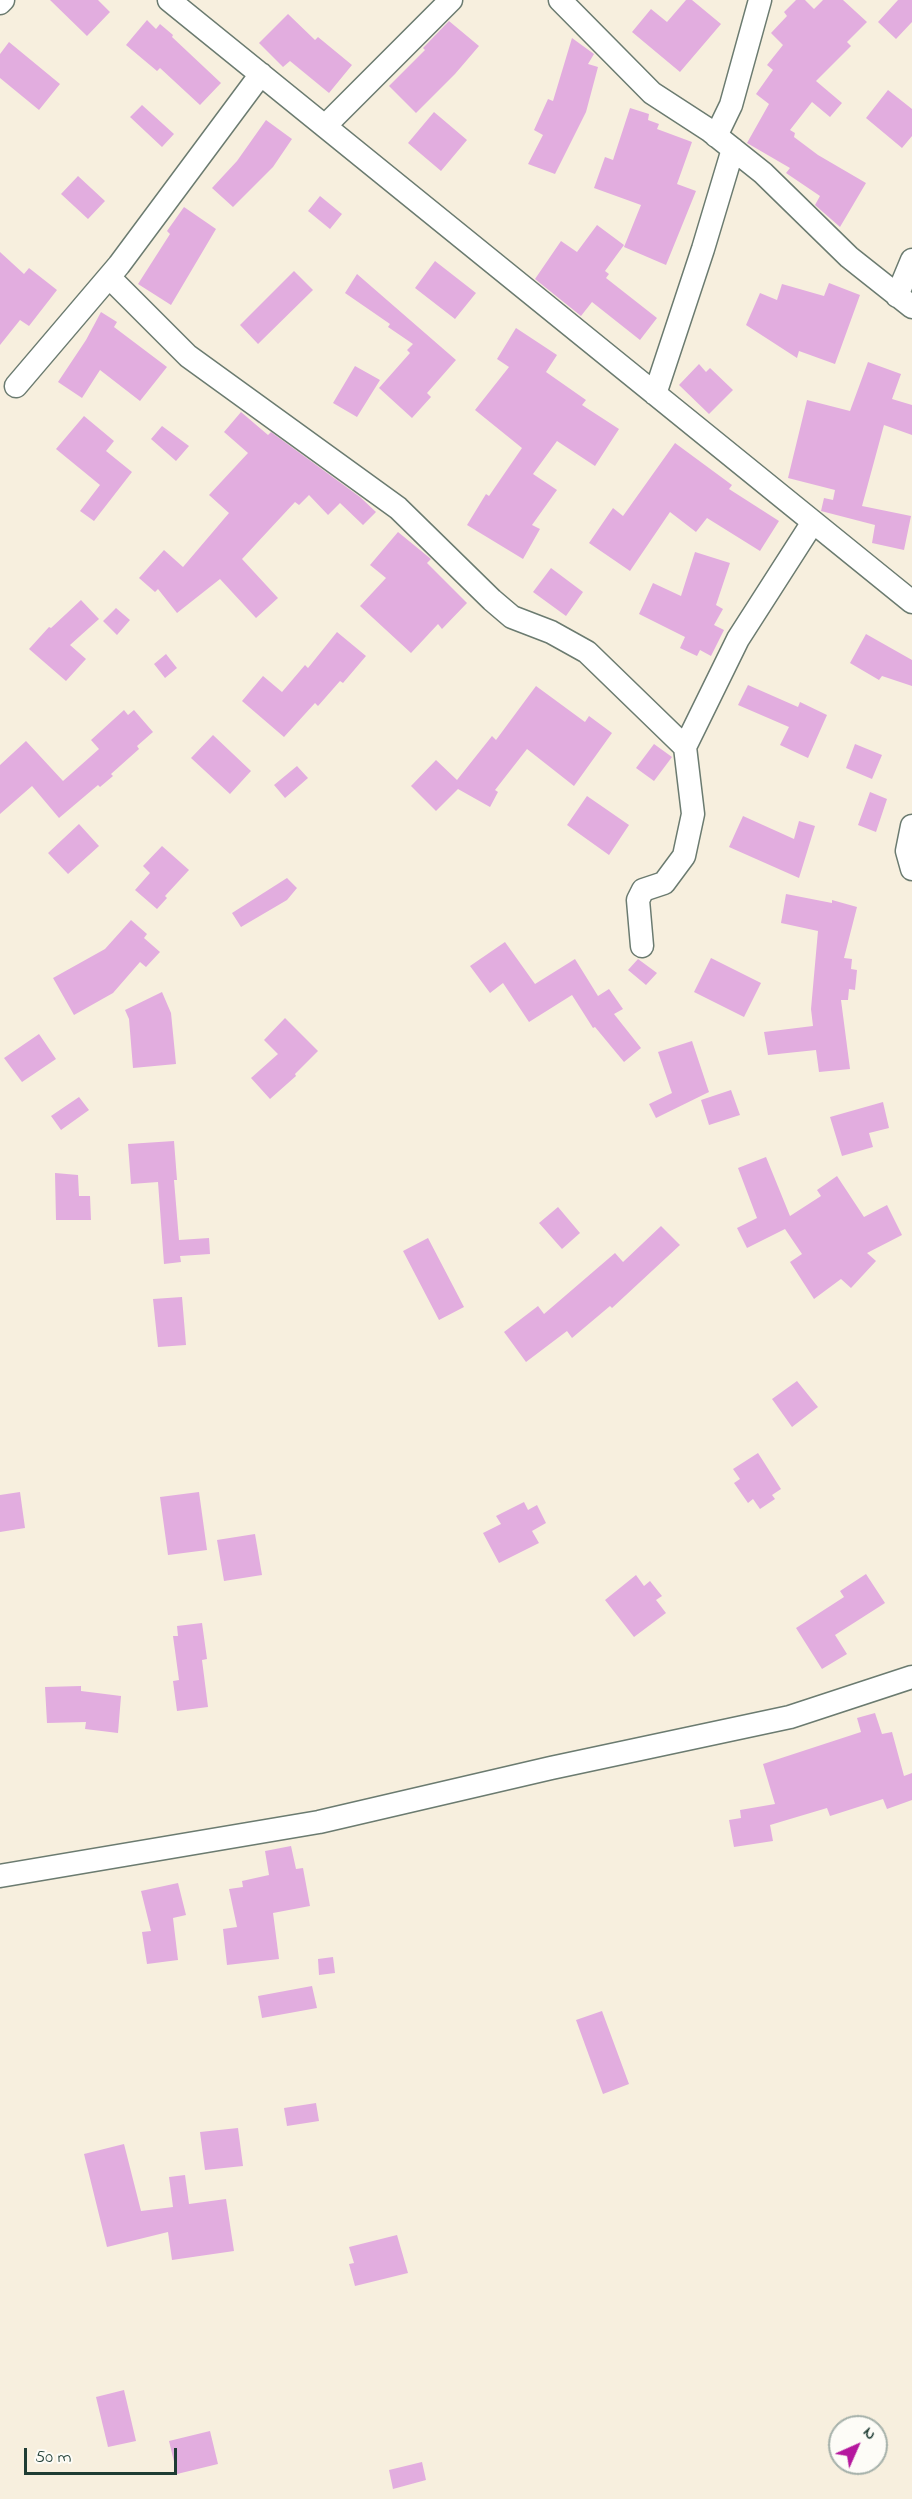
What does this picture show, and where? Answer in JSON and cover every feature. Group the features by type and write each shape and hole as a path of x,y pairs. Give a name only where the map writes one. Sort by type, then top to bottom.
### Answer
{"street":[{"path":"169,0 912,602"},
{"path":"325,126 451,0"},
{"path":"560,0 573,10 652,93 725,142 763,173 849,257 904,301 912,260"},
{"path":"655,394 704,249 731,105 760,0"},
{"path":"16,386 109,277 261,74"},
{"path":"109,277 188,356 398,508 512,617 551,632 587,652 685,747"},
{"path":"642,946 638,900 643,890 664,883 684,856 687,845 693,814 685,747 738,639 813,522"},
{"path":"912,826 908,850 912,868"},
{"path":"0,1876 319,1822 551,1767 790,1717 912,1677"}],"building":[{"path":"50,0 98,0 110,12 87,36"},
{"path":"686,0 692,0 721,24 680,72 632,32 651,9 667,22"},
{"path":"796,0 805,0 814,9 823,0 843,0 867,22 847,42 851,46 816,81 842,103 830,117 812,102 790,130 795,133 794,137 818,155 866,183 840,227 815,205 820,196 786,173 790,168 747,143 769,104 756,94 773,70 767,65 783,45 771,33 787,16 784,12"},
{"path":"898,0 912,0 912,22 896,39 878,22"},
{"path":"288,14 315,40 318,37 352,65 329,93 290,61 283,67 259,43"},
{"path":"147,20 156,29 160,24 173,35 172,37 221,83 200,105 160,68 157,71 126,45"},
{"path":"449,21 479,46 416,113 389,86 425,50 423,48"},
{"path":"572,38 594,54 588,64 598,67 586,112 555,174 528,164 543,135 534,130 548,99 553,101"},
{"path":"9,42 60,84 39,110 0,78 0,54"},
{"path":"888,90 912,109 912,136 902,148 866,118"},
{"path":"142,105 174,134 162,147 130,117"},
{"path":"630,108 649,114 648,120 659,124 657,129 692,142 677,184 696,191 666,265 624,247 641,205 594,188 605,157 613,160"},
{"path":"434,112 467,140 441,171 408,143"},
{"path":"266,120 292,139 273,167 233,207 212,188 237,161"},
{"path":"78,176 105,201 88,219 61,194"},
{"path":"320,196 342,214 330,229 308,211"},
{"path":"184,207 216,229 171,305 138,284 170,234 167,231"},
{"path":"597,225 624,245 605,271 609,274 606,278 657,318 640,340 592,302 581,316 535,279 561,241 577,252"},
{"path":"0,252 24,274 29,268 57,290 29,326 20,320 0,345"},
{"path":"435,261 476,293 455,319 415,288"},
{"path":"294,271 313,290 258,344 240,325"},
{"path":"357,274 456,360 427,393 431,397 412,418 379,388 410,353 407,350 413,344 388,327 390,324 345,293"},
{"path":"829,283 860,295 835,364 799,351 797,358 746,325 760,293 777,300 782,284 824,296"},
{"path":"101,312 117,322 114,327 167,367 140,401 100,370 82,398 58,382 86,340"},
{"path":"516,328 557,355 546,372 586,400 582,405 619,429 595,466 557,441 533,474 557,490 532,525 540,529 523,559 467,525 486,494 489,496 522,448 475,410 509,367 497,359"},
{"path":"868,362 901,374 892,399 912,405 912,435 884,425 862,506 911,516 904,550 872,543 875,525 821,511 824,498 833,500 835,490 788,478 807,400 850,411"},
{"path":"699,364 706,372 710,368 733,390 709,414 679,385"},
{"path":"355,366 380,380 357,417 333,403"},
{"path":"241,412 268,435 271,432 360,497 376,512 363,525 340,503 328,515 309,495 299,505 295,502 242,559 278,598 256,618 220,579 177,613 158,589 155,592 139,578 164,550 183,567 229,513 209,495 248,453 224,432"},
{"path":"84,416 114,441 106,451 132,472 94,521 80,511 100,485 56,449"},
{"path":"162,426 189,446 176,461 151,439"},
{"path":"675,443 732,485 729,489 779,521 760,551 707,518 696,532 670,512 630,571 589,543 613,508 623,516"},
{"path":"398,532 431,559 427,563 467,603 442,629 438,624 411,653 360,606 386,578 370,565"},
{"path":"695,552 730,563 716,605 723,609 714,625 724,630 711,656 700,650 697,656 680,648 685,637 639,614 653,583 681,596"},
{"path":"551,568 583,592 566,616 533,592"},
{"path":"81,600 99,619 70,645 86,659 66,681 29,649 49,627 51,628"},
{"path":"116,608 130,620 117,635 103,621"},
{"path":"337,632 366,656 343,683 340,681 318,706 315,703 284,737 242,701 263,676 282,692 305,665 308,668"},
{"path":"866,634 912,660 912,686 882,676 879,680 850,663"},
{"path":"166,654 177,668 165,678 154,664"},
{"path":"748,685 798,707 800,702 827,715 808,758 780,745 789,727 738,705"},
{"path":"536,686 585,722 589,716 612,733 574,786 527,749 495,790 498,792 490,807 458,789 436,811 411,786 436,760 457,780 492,736 496,740"},
{"path":"124,710 128,715 134,710 153,732 137,746 139,749 100,787 98,785 59,818 32,786 0,814 0,765 26,741 63,781 99,749 91,740"},
{"path":"213,735 251,771 230,794 191,758"},
{"path":"654,744 672,757 654,781 636,768"},
{"path":"855,744 882,755 872,779 846,768"},
{"path":"297,766 308,778 285,798 274,785"},
{"path":"870,792 887,799 876,832 858,825"},
{"path":"587,796 629,825 609,855 567,825"},
{"path":"743,816 794,839 799,821 815,826 799,878 729,847"},
{"path":"79,824 99,846 68,874 48,853"},
{"path":"162,846 189,870 165,896 167,898 157,909 135,890 150,873 143,866"},
{"path":"287,878 297,888 287,900 241,927 232,913"},
{"path":"786,894 832,903 832,900 857,907 844,958 852,959 851,969 857,970 855,990 849,989 848,1000 841,1000 850,1069 819,1072 816,1050 768,1055 764,1032 813,1026 811,1009 818,931 781,923"},
{"path":"131,920 147,934 144,938 160,952 146,967 140,962 113,993 74,1015 53,978 105,949"},
{"path":"505,942 535,984 575,959 598,996 609,989 623,1009 614,1014 641,1048 624,1062 595,1027 593,1028 572,995 529,1022 503,983 490,993 470,966"},
{"path":"711,958 761,983 744,1017 694,992"},
{"path":"638,959 657,973 646,985 628,970"},
{"path":"162,992 171,1013 176,1064 133,1068 129,1019 125,1010"},
{"path":"285,1018 318,1051 295,1074 296,1076 270,1099 251,1078 278,1054 264,1040"},
{"path":"39,1034 56,1059 22,1082 4,1058"},
{"path":"692,1041 709,1092 656,1118 649,1104 672,1093 658,1052"},
{"path":"731,1090 740,1115 709,1125 701,1100"},
{"path":"79,1097 89,1110 61,1130 51,1116"},
{"path":"883,1102 889,1128 869,1133 873,1147 842,1156 830,1117"},
{"path":"174,1141 177,1180 174,1180 179,1240 209,1238 210,1254 180,1256 181,1262 164,1264 158,1182 131,1184 128,1144"},
{"path":"766,1157 790,1216 821,1196 817,1190 837,1176 864,1217 887,1205 902,1235 867,1253 876,1261 851,1288 841,1279 814,1299 790,1262 802,1254 785,1229 747,1248 737,1228 757,1218 738,1168"},
{"path":"55,1173 78,1175 79,1196 90,1196 91,1220 56,1220"},
{"path":"558,1207 580,1233 562,1249 539,1223"},
{"path":"661,1226 680,1245 612,1308 610,1306 572,1338 567,1331 526,1362 504,1332 538,1306 544,1314 615,1253 623,1262"},
{"path":"428,1238 464,1307 439,1320 403,1251"},
{"path":"182,1297 186,1345 158,1347 153,1299"},
{"path":"797,1381 818,1407 792,1427 772,1399"},
{"path":"758,1453 781,1489 772,1495 775,1499 760,1509 753,1499 748,1503 734,1483 740,1479 733,1469"},
{"path":"20,1492 25,1528 0,1532 0,1495"},
{"path":"199,1492 207,1550 168,1555 160,1497"},
{"path":"524,1502 528,1510 537,1505 546,1523 532,1531 539,1543 499,1563 483,1533 501,1524 496,1516"},
{"path":"255,1534 262,1575 224,1581 217,1540"},
{"path":"866,1574 885,1603 835,1635 847,1654 822,1669 796,1628 844,1597 840,1591"},
{"path":"636,1575 644,1586 650,1581 662,1596 656,1600 666,1613 634,1637 605,1600"},
{"path":"202,1623 207,1659 202,1660 208,1707 177,1711 173,1681 179,1680 173,1636 178,1636 177,1626"},
{"path":"81,1686 81,1691 121,1696 118,1733 85,1729 86,1722 47,1723 45,1687"},
{"path":"875,1713 882,1734 892,1732 904,1776 912,1773 912,1800 887,1809 883,1799 830,1816 827,1808 770,1825 773,1841 734,1847 729,1820 741,1818 740,1810 775,1804 763,1764 861,1732 857,1718"},
{"path":"291,1846 296,1869 303,1868 310,1906 273,1913 279,1959 227,1965 223,1929 237,1927 229,1889 243,1887 242,1881 269,1875 265,1851"},
{"path":"178,1883 186,1915 173,1918 178,1960 147,1964 142,1932 151,1931 141,1891"},
{"path":"333,1957 335,1973 319,1975 318,1959"},
{"path":"312,1986 317,2008 262,2018 258,1996"},
{"path":"602,2011 629,2084 603,2094 576,2020"},
{"path":"316,2103 319,2121 287,2126 284,2108"},
{"path":"238,2128 243,2166 205,2170 200,2132"},
{"path":"124,2144 141,2211 173,2207 169,2177 185,2175 189,2204 226,2199 234,2251 172,2260 168,2232 107,2247 84,2154"},
{"path":"397,2235 408,2273 355,2286 349,2264 354,2263 349,2247"},
{"path":"124,2390 136,2441 108,2447 96,2397"},
{"path":"210,2431 218,2464 177,2474 169,2441"},
{"path":"422,2462 426,2480 393,2489 389,2470"}]}
